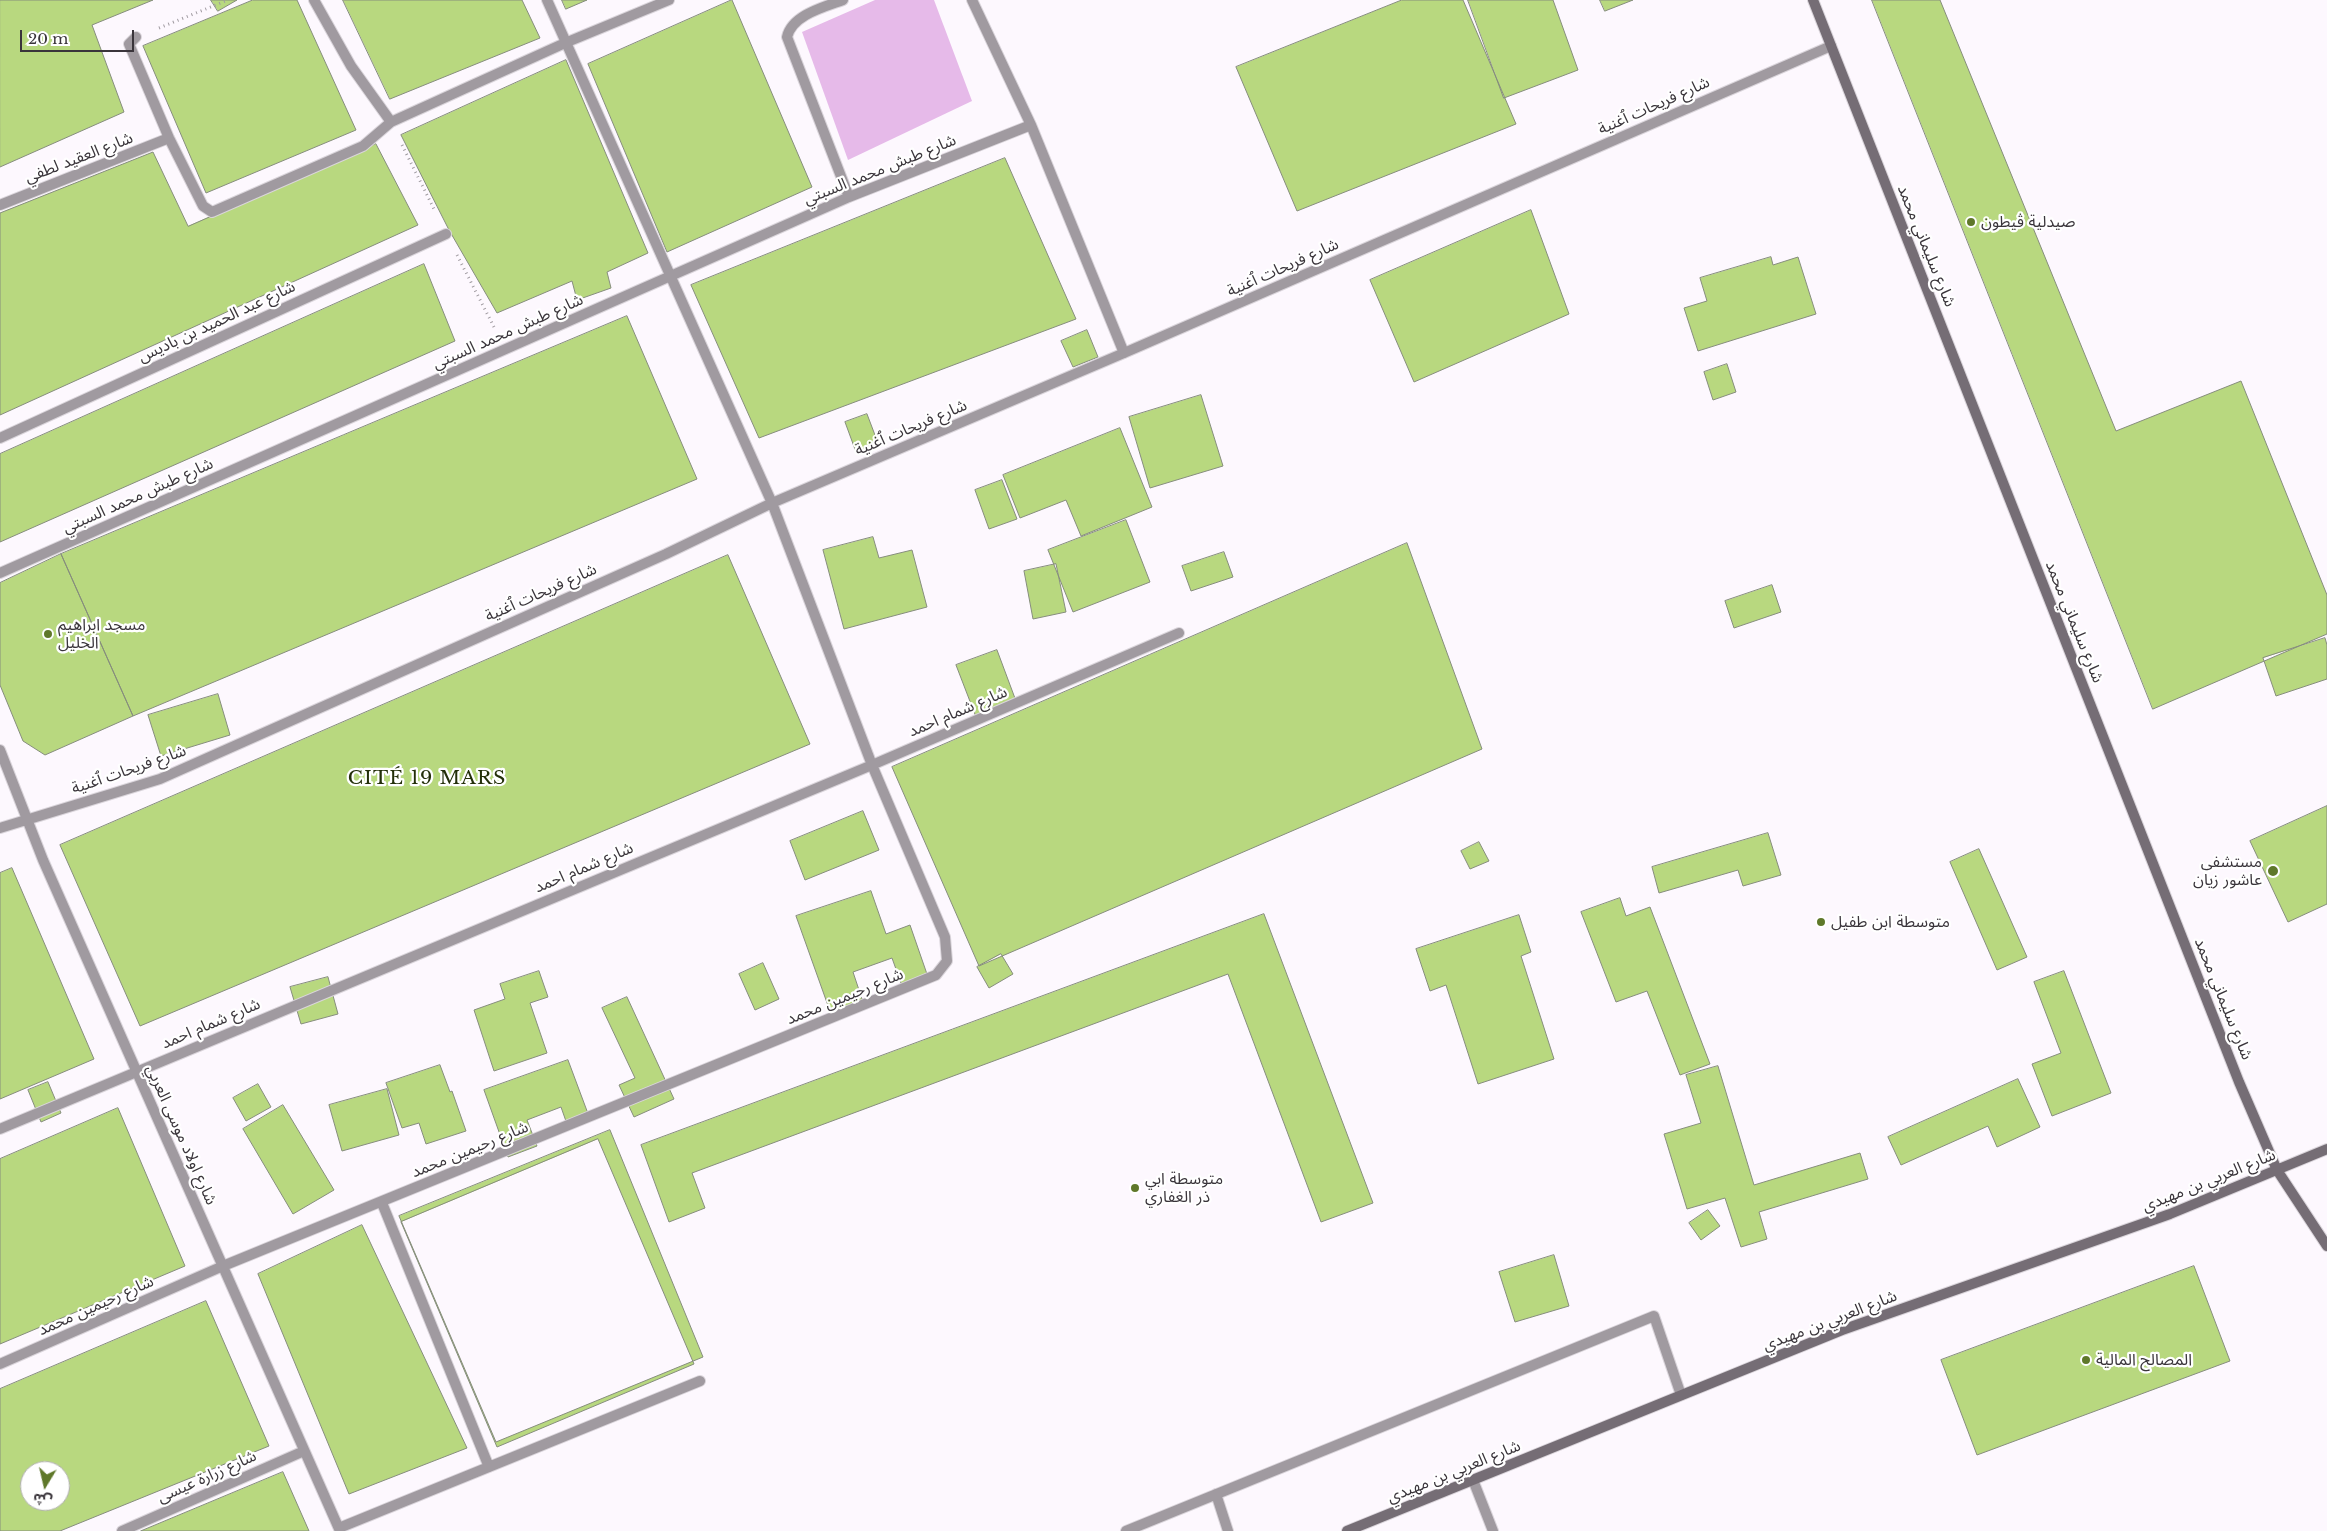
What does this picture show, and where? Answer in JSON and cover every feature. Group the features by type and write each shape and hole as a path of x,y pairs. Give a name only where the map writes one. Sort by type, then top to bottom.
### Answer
{"street":[{"path":"314,0 351,66 390,122"},
{"path":"547,0 772,503 872,765"},
{"path":"136,37 129,44 169,138 202,206 212,212 363,146 390,122 565,43 669,0"},
{"path":"843,0 817,4 789,28 787,37 849,197"},
{"path":"972,0 1031,125 1124,354"},
{"name":"شارع سليماني محمد","path":"1813,0 2222,1038 2277,1170 2327,1246"},
{"name":"شارع فريحات ٱغنية","path":"0,828 160,779 666,554 772,503 1124,354 1831,46"},
{"name":"شارع طبش محمد السبتي","path":"0,573 670,278 849,197 1031,125"},
{"name":"شارع العقيد لطفي","path":"0,205 169,138"},
{"name":"شارع عبد الحميد بن باديس","path":"0,438 446,234"},
{"name":"شارع شمام احمد","path":"0,1129 872,765 1179,633"},
{"name":"شارع اولاد موسى العربي","path":"0,750 27,820 136,1071 339,1530"},
{"name":"شارع رحيمين محمد","path":"0,1364 223,1266 382,1203 936,976 948,961 945,937 872,765"},
{"name":"شارع العربي بن مهيدي","path":"1347,1531 1842,1330 2170,1214 2327,1149"},
{"path":"382,1203 489,1467"},
{"path":"1126,1531 1654,1316 1681,1396"},
{"path":"339,1530 700,1381"},
{"name":"شارع زرارة عيسى","path":"122,1531 304,1451"},
{"path":"1472,1480 1493,1531"},
{"path":"1216,1494 1228,1531"}],"path":[{"path":"136,37 228,0"}],"shaded area":[{"path":"875,0 934,0 972,101 848,160 802,32"}],"building":[{"path":"0,0 153,0 92,25 124,112 0,167"},
{"path":"211,0 237,0 218,11"},
{"path":"253,0 297,0 356,130 206,193 143,46"},
{"path":"343,0 522,0 540,38 390,99"},
{"path":"562,0 587,0 566,9"},
{"path":"732,0 812,187 667,252 588,64"},
{"path":"1402,0 1463,0 1516,124 1297,211 1236,67"},
{"path":"1468,0 1553,0 1578,70 1504,98"},
{"path":"1600,0 1633,0 1605,11"},
{"path":"1872,0 1940,0 2116,431 2241,381 2327,595 2327,634 2153,709"},
{"path":"566,60 648,253 607,272 611,288 577,300 572,281 497,313 449,230 401,135"},
{"path":"376,144 418,225 0,415 0,213 153,152 188,226"},
{"path":"1005,158 1076,319 759,438 691,285"},
{"path":"1531,210 1569,314 1414,382 1370,280"},
{"path":"1771,257 1773,265 1798,257 1816,314 1698,351 1684,308 1707,301 1700,278"},
{"path":"424,264 455,341 0,542 0,454"},
{"path":"627,316 697,479 133,716 61,554"},
{"path":"1087,330 1098,357 1073,367 1061,341"},
{"path":"1727,364 1736,392 1713,400 1704,372"},
{"path":"1201,395 1223,466 1150,488 1129,417"},
{"path":"867,414 878,443 856,452 845,422"},
{"path":"1120,428 1152,507 1081,536 1066,500 1020,518 1003,475"},
{"path":"1002,480 1017,519 989,529 975,490"},
{"path":"1126,520 1150,582 1073,612 1048,550"},
{"path":"873,537 879,558 912,550 927,607 844,629 823,550"},
{"path":"1407,543 1482,749 979,966 892,767"},
{"path":"1224,552 1233,577 1191,591 1182,566"},
{"name":"مسجد ابراهيم الخليل","path":"61,554 133,716 45,755 23,741 0,685 0,583"},
{"path":"728,555 810,744 140,1026 60,845"},
{"path":"1056,564 1066,612 1033,619 1024,571"},
{"path":"1772,585 1781,612 1734,628 1725,601"},
{"path":"2325,638 2327,645 2327,679 2276,696 2263,658"},
{"path":"997,650 1016,701 976,717 956,665"},
{"path":"218,694 230,735 161,756 148,715"},
{"path":"2327,806 2327,904 2288,922 2250,841"},
{"path":"863,811 879,850 805,880 790,841"},
{"path":"1768,833 1781,875 1743,886 1738,870 1659,893 1652,867"},
{"path":"1479,842 1489,861 1470,869 1461,851"},
{"path":"1979,849 2027,957 1997,970 1950,862"},
{"path":"12,868 94,1059 0,1099 0,873"},
{"path":"871,891 886,934 910,925 928,977 902,986 892,958 853,972 863,1002 831,1014 796,916"},
{"path":"1620,898 1626,916 1650,907 1710,1064 1680,1075 1647,991 1616,1002 1581,912"},
{"path":"1264,914 1373,1203 1321,1222 1228,974 692,1173 705,1208 669,1222 641,1145"},
{"path":"1519,915 1531,952 1521,956 1554,1059 1478,1084 1446,985 1430,991 1416,949"},
{"path":"1001,954 1013,974 989,988 977,967"},
{"path":"763,963 779,999 755,1010 739,974"},
{"path":"539,971 548,997 530,1003 547,1053 494,1071 474,1010 505,999 500,984"},
{"path":"2064,971 2111,1093 2052,1116 2032,1064 2061,1053 2034,982"},
{"path":"328,977 338,1014 301,1024 290,987"},
{"path":"627,997 674,1099 634,1117 619,1085 635,1078 602,1008"},
{"path":"568,1060 590,1119 568,1127 561,1107 527,1120 537,1146 508,1157 484,1090"},
{"path":"440,1065 450,1092 452,1091 466,1131 426,1144 419,1123 402,1128 386,1083"},
{"path":"1718,1066 1754,1185 1860,1153 1868,1179 1759,1212 1767,1239 1741,1247 1725,1198 1687,1209 1664,1134 1701,1123 1686,1075"},
{"path":"2018,1079 2040,1127 1997,1147 1988,1126 1901,1165 1888,1137"},
{"path":"48,1082 61,1113 41,1122 28,1090"},
{"path":"258,1084 271,1107 246,1121 233,1098"},
{"path":"387,1089 399,1135 342,1151 329,1105"},
{"path":"283,1105 334,1190 293,1214 243,1129"},
{"path":"118,1108 185,1266 0,1344 0,1159"},
{"path":"610,1130 703,1357 496,1442 399,1216"},
{"path":"598,1139 694,1364 497,1447 401,1222"},
{"path":"1708,1210 1720,1226 1701,1240 1689,1223"},
{"path":"362,1225 467,1448 349,1494 258,1274"},
{"path":"1554,1255 1569,1306 1515,1322 1499,1272"},
{"name":"المصالح المالية","path":"2194,1266 2230,1361 1977,1455 1941,1360"},
{"path":"206,1301 269,1446 60,1531 0,1531 0,1389"},
{"path":"283,1472 309,1531 141,1531"}],"place":[{"name":"صيدلية ڨيطون","path":"1971,222"},
{"name":"مسجد ابراهيم الخليل","path":"48,634"},
{"name":"مستشفى عاشور زيان","path":"2273,871"},
{"name":"متوسطة ابن طفيل","path":"1821,922"},
{"name":"متوسطة ابي ذر الغفاري","path":"1135,1188"},
{"name":"المصالح المالية","path":"2086,1360"}],"district":[{"name":"CITÉ 19 MARS","path":"427,779"}]}
